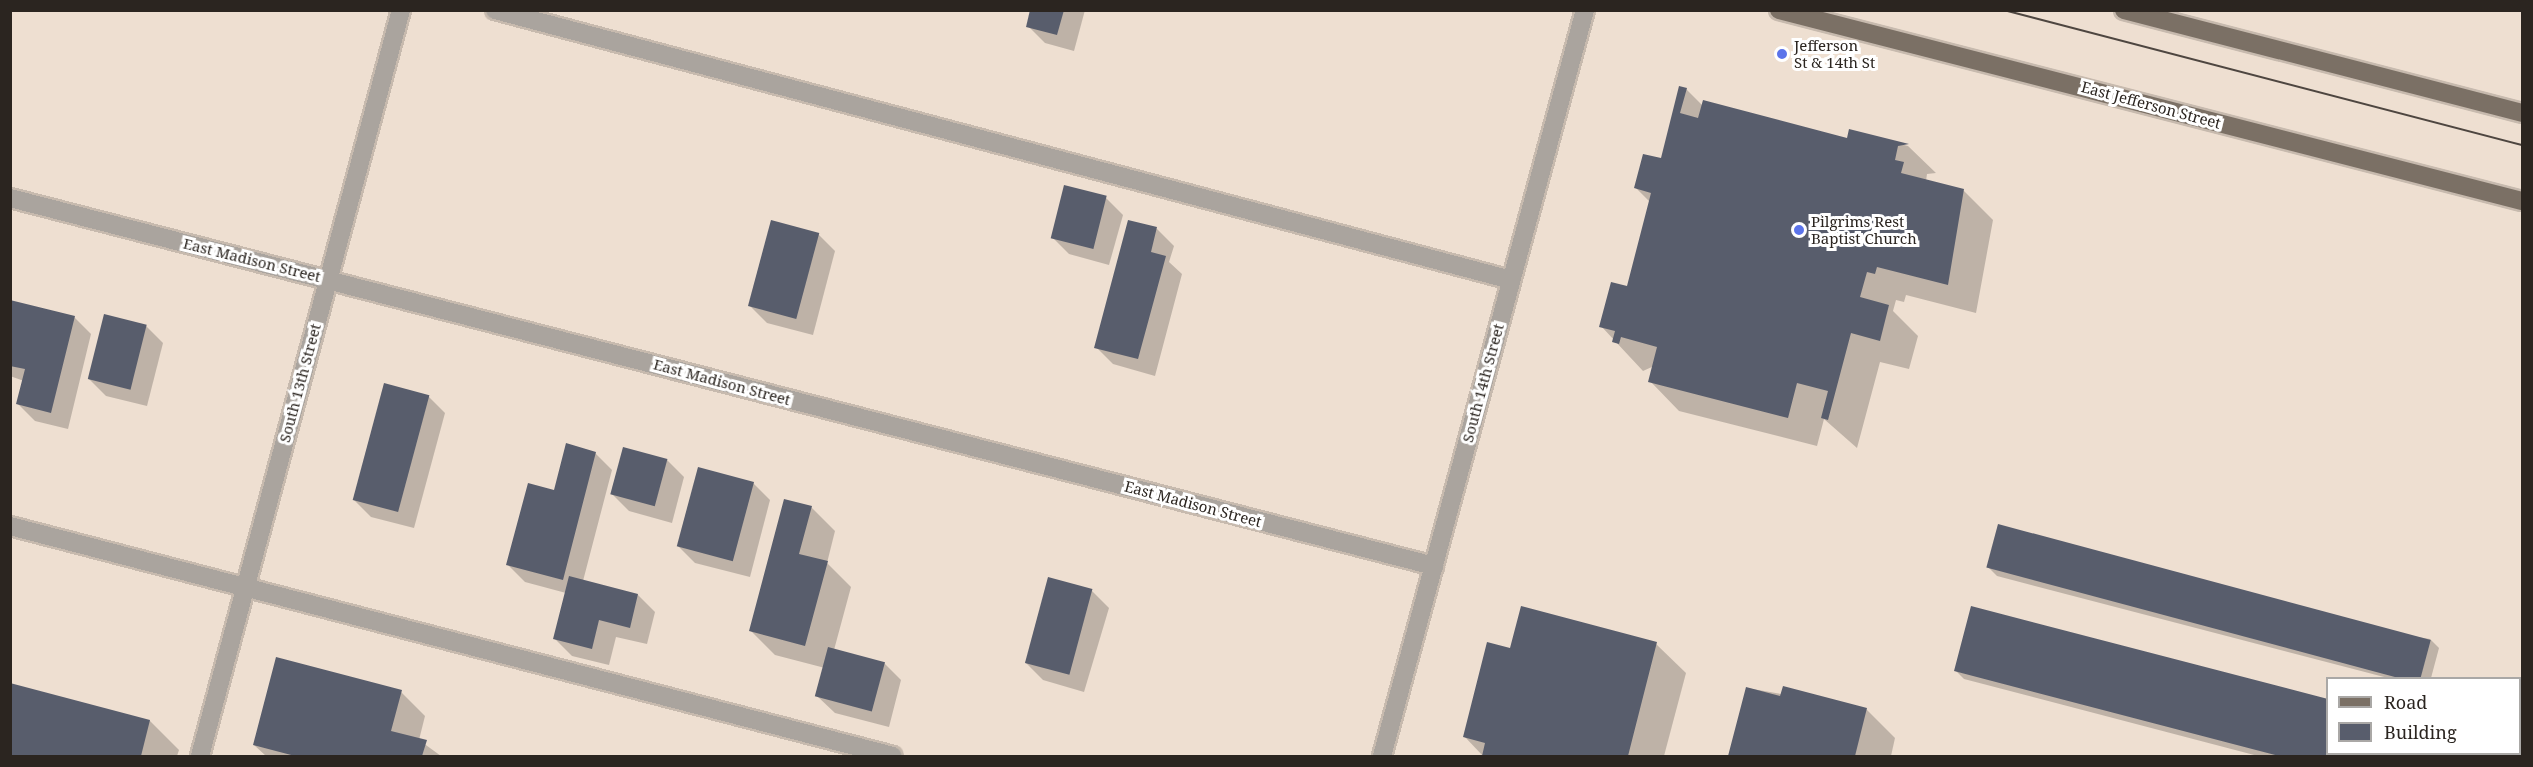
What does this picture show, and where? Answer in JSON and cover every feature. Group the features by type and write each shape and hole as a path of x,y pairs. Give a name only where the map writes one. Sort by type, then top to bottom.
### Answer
{"main road":[{"name":"East Jefferson Street","path":"1779,10 2523,201"},
{"path":"2124,10 2523,113"}],"street":[{"name":"South 13th Street","path":"200,756 401,10"},
{"path":"495,10 1511,280"},
{"name":"South 14th Street","path":"1382,756 1585,10"},
{"name":"East Madison Street","path":"10,198 1434,566"},
{"path":"10,526 893,756"}],"building":[{"path":"1030,10 1064,10 1057,35 1026,27"},
{"name":"Pilgrims Rest Baptist Church","path":"1679,86 1687,88 1680,113 1698,118 1703,100 1847,138 1849,129 1909,144 1898,146 1895,160 1904,162 1901,173 1964,189 1948,285 1877,267 1875,274 1867,272 1860,297 1889,305 1880,341 1851,333 1828,420 1821,418 1828,391 1797,383 1788,418 1648,382 1657,347 1621,337 1619,344 1612,342 1615,331 1599,327 1611,282 1627,286 1651,193 1634,188 1643,154 1661,158"},
{"path":"1064,185 1107,196 1093,249 1051,238"},
{"path":"771,220 819,233 796,319 748,306"},
{"path":"1128,220 1157,227 1151,252 1166,256 1138,359 1094,348"},
{"path":"10,300 75,316 51,413 16,404 25,369 10,366"},
{"path":"104,314 147,325 130,390 88,379"},
{"path":"384,383 429,395 398,512 353,500"},
{"path":"566,443 596,452 563,580 506,565 528,483 554,490"},
{"path":"623,447 667,459 655,506 610,494"},
{"path":"698,467 754,482 733,561 677,546"},
{"path":"784,499 812,506 799,554 828,561 805,646 749,631"},
{"path":"1998,524 2431,640 2421,677 2395,677 1986,567"},
{"path":"569,576 638,594 630,628 599,620 592,649 553,639"},
{"path":"1048,577 1092,589 1069,675 1025,663"},
{"path":"1521,606 1657,642 1628,756 1482,756 1485,743 1463,737 1487,642 1510,648"},
{"path":"1971,606 2326,698 2326,755 2406,756 2279,756 1954,671"},
{"path":"828,647 885,662 872,712 815,696"},
{"path":"276,657 402,690 391,731 427,740 422,756 295,756 253,745"},
{"path":"10,683 150,720 141,756 10,756"},
{"path":"1783,686 1867,708 1855,756 1728,756 1746,687 1780,696"}],"tram line":[{"path":"2004,10 2522,145"}],"place":[{"name":"Jefferson St & 14th St","path":"1782,54"},
{"name":"Pilgrims Rest Baptist Church","path":"1799,230"}]}
